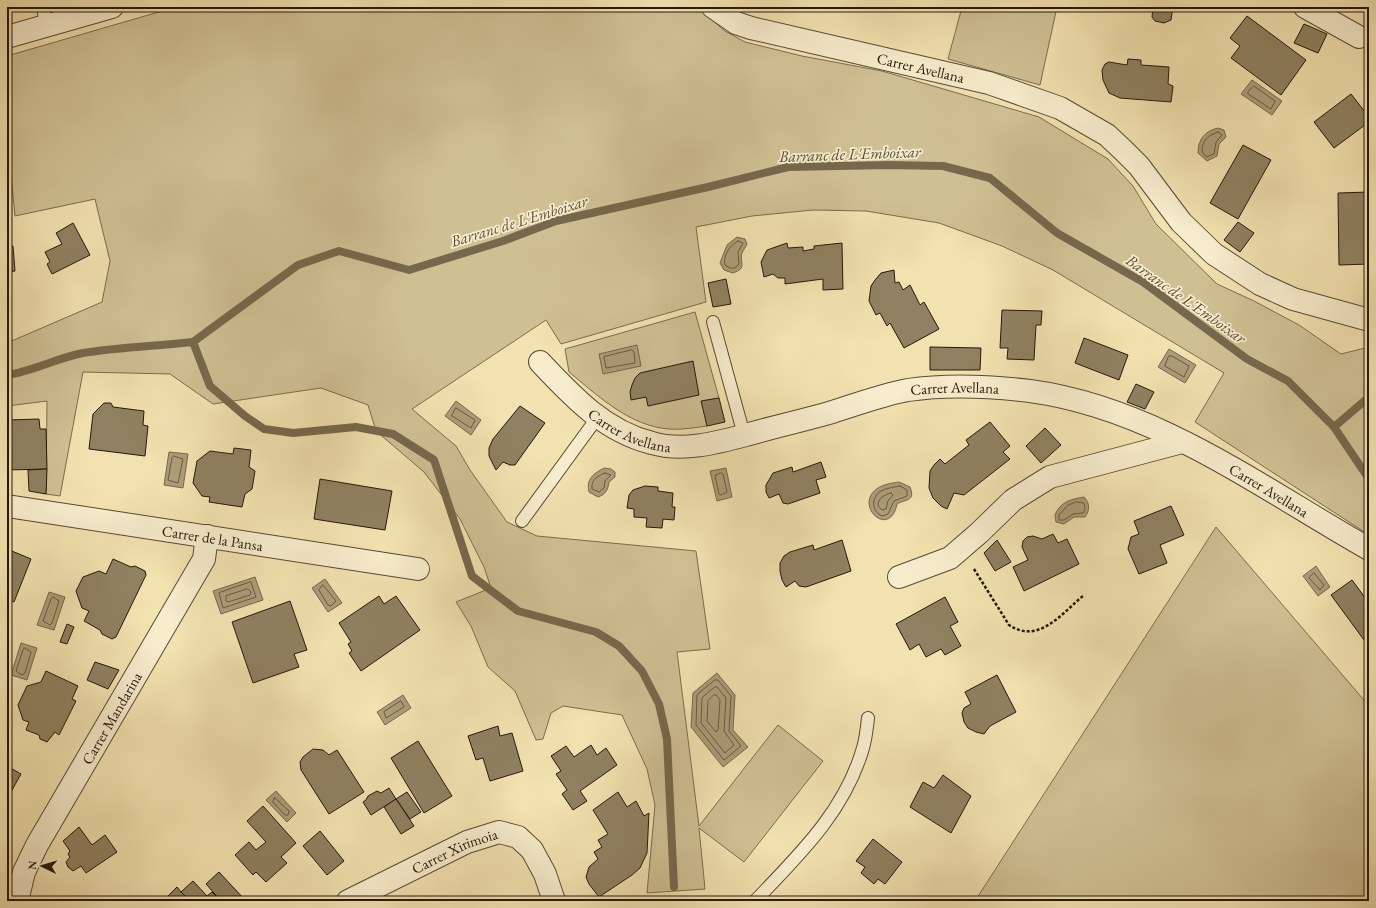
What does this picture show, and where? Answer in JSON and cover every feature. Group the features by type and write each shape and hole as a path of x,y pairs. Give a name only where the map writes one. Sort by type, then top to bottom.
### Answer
{"street":[{"path":"7,37 44,16 112,7"},
{"name":"Carrer Avellana","path":"713,7 736,23 751,28 989,83 1060,108 1107,135 1123,150 1139,166 1181,222 1214,254 1260,284 1293,299 1369,320"},
{"path":"1305,7 1359,37"},
{"name":"Carrer Avellana","path":"540,362 571,396 597,418 636,438 653,444 669,446 694,446 744,435 906,391 949,386 1010,389 1050,394 1093,405 1136,419 1285,497 1334,530 1369,549"},
{"path":"899,576 950,558 1013,500 1050,477 1182,442"},
{"name":"Carrer de la Pansa","path":"7,506 418,569"},
{"name":"Carrer Mandarina","path":"18,901 24,872 34,850 204,559 207,536"},
{"name":"Carrer Xirimoia","path":"348,901 467,842 499,832 518,837 532,850 545,874 554,901"}],"lane":[{"path":"713,322 744,435"},
{"path":"522,521 597,418"},
{"path":"755,901 804,850 830,817 856,768 864,746 868,718"}],"path":[{"path":"961,548 1009,625 1016,630 1027,633 1044,628 1084,595"}],"shaded area":[{"path":"176,7 697,7 725,31 745,42 802,56 882,71 1039,117 1108,159 1133,186 1156,224 1217,284 1254,301 1299,325 1341,354 1369,347 1369,535 1195,422 1224,373 1053,270 1002,246 939,223 866,211 813,210 752,216 696,227 706,302 561,344 546,320 412,409 456,446 470,470 507,522 537,536 696,551 710,649 677,652 699,826 778,725 823,761 744,862 699,828 705,889 647,893 655,805 647,769 622,715 563,706 551,713 543,739 536,740 515,691 488,667 471,626 456,602 491,588 484,567 460,519 424,472 376,431 368,405 321,388 213,404 170,374 83,372 60,496 46,494 47,401 7,406 7,343 102,302 110,261 95,199 15,216 7,136 7,56"},
{"path":"962,7 1057,7 1040,85 948,59"},
{"path":"695,312 719,398 702,401 707,426 672,429 648,425 635,420 600,398 569,372 565,349"},
{"path":"1216,527 1369,706 1369,901 975,901"}],"water":[{"path":"1252,80 1282,101 1272,115 1241,94"},
{"path":"1218,128 1224,130 1226,137 1219,144 1217,156 1207,161 1198,153 1199,144 1203,136 1209,131"},
{"path":"737,237 745,239 747,244 741,256 742,267 733,273 724,270 720,263 727,245"},
{"path":"637,345 641,366 603,374 599,354"},
{"path":"1169,349 1196,365 1185,383 1158,367"},
{"path":"456,401 481,420 471,435 445,416"},
{"path":"169,452 188,454 183,488 164,485"},
{"path":"604,468 611,469 615,472 615,477 609,482 607,490 598,497 589,492 588,487 591,477"},
{"path":"726,468 732,497 717,501 710,471"},
{"path":"899,482 910,487 912,495 911,498 897,504 893,514 887,519 881,519 875,516 869,503 871,495 880,487"},
{"path":"1084,497 1089,507 1085,517 1074,517 1064,524 1056,522 1055,515 1063,504 1070,500"},
{"path":"1316,566 1330,587 1318,596 1303,576"},
{"path":"255,577 263,600 221,614 213,591"},
{"path":"325,579 342,603 328,612 312,588"},
{"path":"49,592 65,597 54,630 37,625"},
{"path":"21,643 37,648 27,680 11,675"},
{"path":"717,673 735,695 733,730 748,747 723,767 691,727 693,693"},
{"path":"403,695 411,708 385,725 377,712"},
{"path":"276,791 296,813 287,822 266,800"}],"building":[{"path":"1153,7 1173,7 1171,20 1164,23 1155,21 1152,17"},
{"path":"1247,16 1306,60 1281,95 1231,58 1240,46 1230,38"},
{"path":"1304,24 1327,34 1318,53 1294,43"},
{"path":"1128,59 1141,60 1141,65 1169,67 1168,84 1173,86 1171,102 1120,98 1109,93 1103,80 1102,70 1105,64 1109,62 1127,65"},
{"path":"1351,94 1369,117 1369,122 1334,148 1314,122"},
{"path":"1243,145 1271,160 1238,219 1210,203"},
{"path":"1369,192 1369,264 1339,265 1338,193"},
{"path":"1238,222 1254,233 1240,252 1224,240"},
{"path":"73,223 90,255 52,274 47,264 50,262 45,252 62,244 56,233"},
{"path":"787,243 788,248 803,247 803,251 814,249 814,246 842,243 843,289 823,290 823,279 785,284 785,278 778,278 773,274 764,277 761,262 767,250"},
{"path":"13,246 15,271 7,272 7,247"},
{"path":"894,270 895,283 899,282 903,290 910,285 920,305 924,302 939,329 904,348 890,323 887,326 880,313 876,315 869,301 871,286 875,280 881,273"},
{"path":"726,279 731,304 713,307 708,283"},
{"path":"1002,310 1042,311 1041,325 1036,325 1034,360 1007,359 1008,348 1000,348"},
{"path":"1084,338 1128,355 1119,380 1075,363"},
{"path":"930,347 981,348 980,370 930,370"},
{"path":"693,361 699,395 648,406 646,397 631,400 630,392 632,385 635,378 640,373"},
{"path":"1136,384 1154,392 1145,409 1127,402"},
{"path":"719,398 725,422 707,426 701,401"},
{"path":"104,403 111,403 113,407 144,411 143,425 148,426 145,456 89,449 93,414"},
{"path":"520,406 545,423 515,465 510,465 503,462 496,470 489,456 489,448 493,439"},
{"path":"39,419 40,429 46,429 47,469 7,470 7,420"},
{"path":"990,422 1010,446 1003,452 1010,459 964,495 954,493 947,509 941,506 933,498 929,488 930,471 940,459 945,464 969,445 966,440"},
{"path":"1045,428 1061,445 1041,463 1026,446"},
{"path":"234,448 251,450 249,467 255,471 252,489 245,494 242,507 209,502 210,497 202,496 193,483 197,461 210,451 233,454"},
{"path":"821,462 826,477 816,480 820,493 788,504 783,503 779,494 769,498 766,492 766,485 773,473 792,467 793,472"},
{"path":"47,469 46,494 29,491 28,470"},
{"path":"320,479 392,491 385,530 314,519"},
{"path":"645,486 658,487 658,491 673,493 672,507 675,507 674,520 663,519 662,528 646,527 647,518 634,517 634,509 627,508 629,495 633,490"},
{"path":"1171,506 1184,535 1160,545 1167,563 1139,574 1128,549 1131,537 1139,534 1134,521"},
{"path":"1053,534 1058,543 1067,539 1079,564 1024,591 1013,567 1028,560 1022,547 1023,541 1027,537 1033,536 1042,539"},
{"path":"842,540 851,571 806,587 799,586 795,581 786,587 782,580 780,571 780,563 784,556 790,552 813,545 814,550"},
{"path":"997,540 1011,562 995,571 984,553"},
{"path":"7,549 31,559 14,602 7,599"},
{"path":"113,559 131,567 135,566 145,571 146,575 116,637 112,639 102,634 100,630 84,621 89,611 82,608 76,591 83,577 99,571 106,574"},
{"path":"1352,580 1369,603 1369,636 1364,640 1331,595"},
{"path":"379,596 384,604 396,596 420,630 361,671 349,653 352,651 348,644 351,642 339,623"},
{"path":"945,597 958,622 950,626 961,646 945,655 941,649 926,657 919,644 910,650 896,624"},
{"path":"290,601 307,650 294,654 299,667 253,683 232,622"},
{"path":"67,624 74,627 67,644 60,642"},
{"path":"95,662 119,670 108,689 87,680"},
{"path":"46,671 78,686 72,699 76,701 59,735 55,732 47,742 40,739 39,735 26,730 29,722 23,720 18,705 27,686 41,682"},
{"path":"997,675 1016,712 990,726 984,734 976,732 968,728 964,722 962,713 964,708 971,704 965,692"},
{"path":"498,726 500,736 512,733 523,771 490,781 483,758 476,760 468,736"},
{"path":"418,741 452,796 424,813 391,758"},
{"path":"591,745 597,755 606,748 617,765 580,791 587,801 573,810 562,794 567,790 556,774 561,771 551,756 566,746 574,757"},
{"path":"313,749 323,750 329,755 337,750 364,792 329,814 301,770 300,762 303,757"},
{"path":"7,766 21,774 7,799"},
{"path":"943,775 971,796 951,833 910,807 923,782 934,788"},
{"path":"389,788 396,799 371,815 363,802 368,796 377,791 381,793"},
{"path":"407,792 421,812 410,819 396,799"},
{"path":"618,792 627,807 636,801 644,816 649,813 647,853 640,868 599,897 589,884 586,877 589,867 598,859 594,852 602,847 598,840 608,834 593,810"},
{"path":"396,799 414,826 401,834 384,807"},
{"path":"263,806 296,843 281,857 287,863 266,882 256,872 253,875 235,855 249,842 256,850 266,842 247,821"},
{"path":"79,827 92,845 105,835 117,852 86,873 81,866 73,871 68,867 66,862 70,857 68,854 70,851 63,841"},
{"path":"320,831 344,861 327,875 303,846"},
{"path":"873,839 902,862 885,884 878,879 874,884 861,873 865,867 856,861"},
{"path":"219,872 245,900 244,901 221,901 206,884"},
{"path":"193,881 207,896 212,892 221,901 190,901 181,892"},
{"path":"177,887 181,892 190,901 164,900"}],"waterway":[{"name":"Barranc de L'Emboixar","path":"193,342 298,265 339,251 409,270 503,241 556,221 708,187 788,167 889,165 943,166 990,178 1057,233 1143,282 1247,359 1288,381 1334,427 1369,479"},
{"name":"Barranc de L'Emboixar","path":"7,375 26,371 83,353 110,349 193,342 210,386 245,416 264,429 293,433 356,427 393,434 434,460 472,576 518,611 596,632 619,646 642,671 659,704 667,739 674,887"},
{"path":"1334,427 1369,397"}]}
